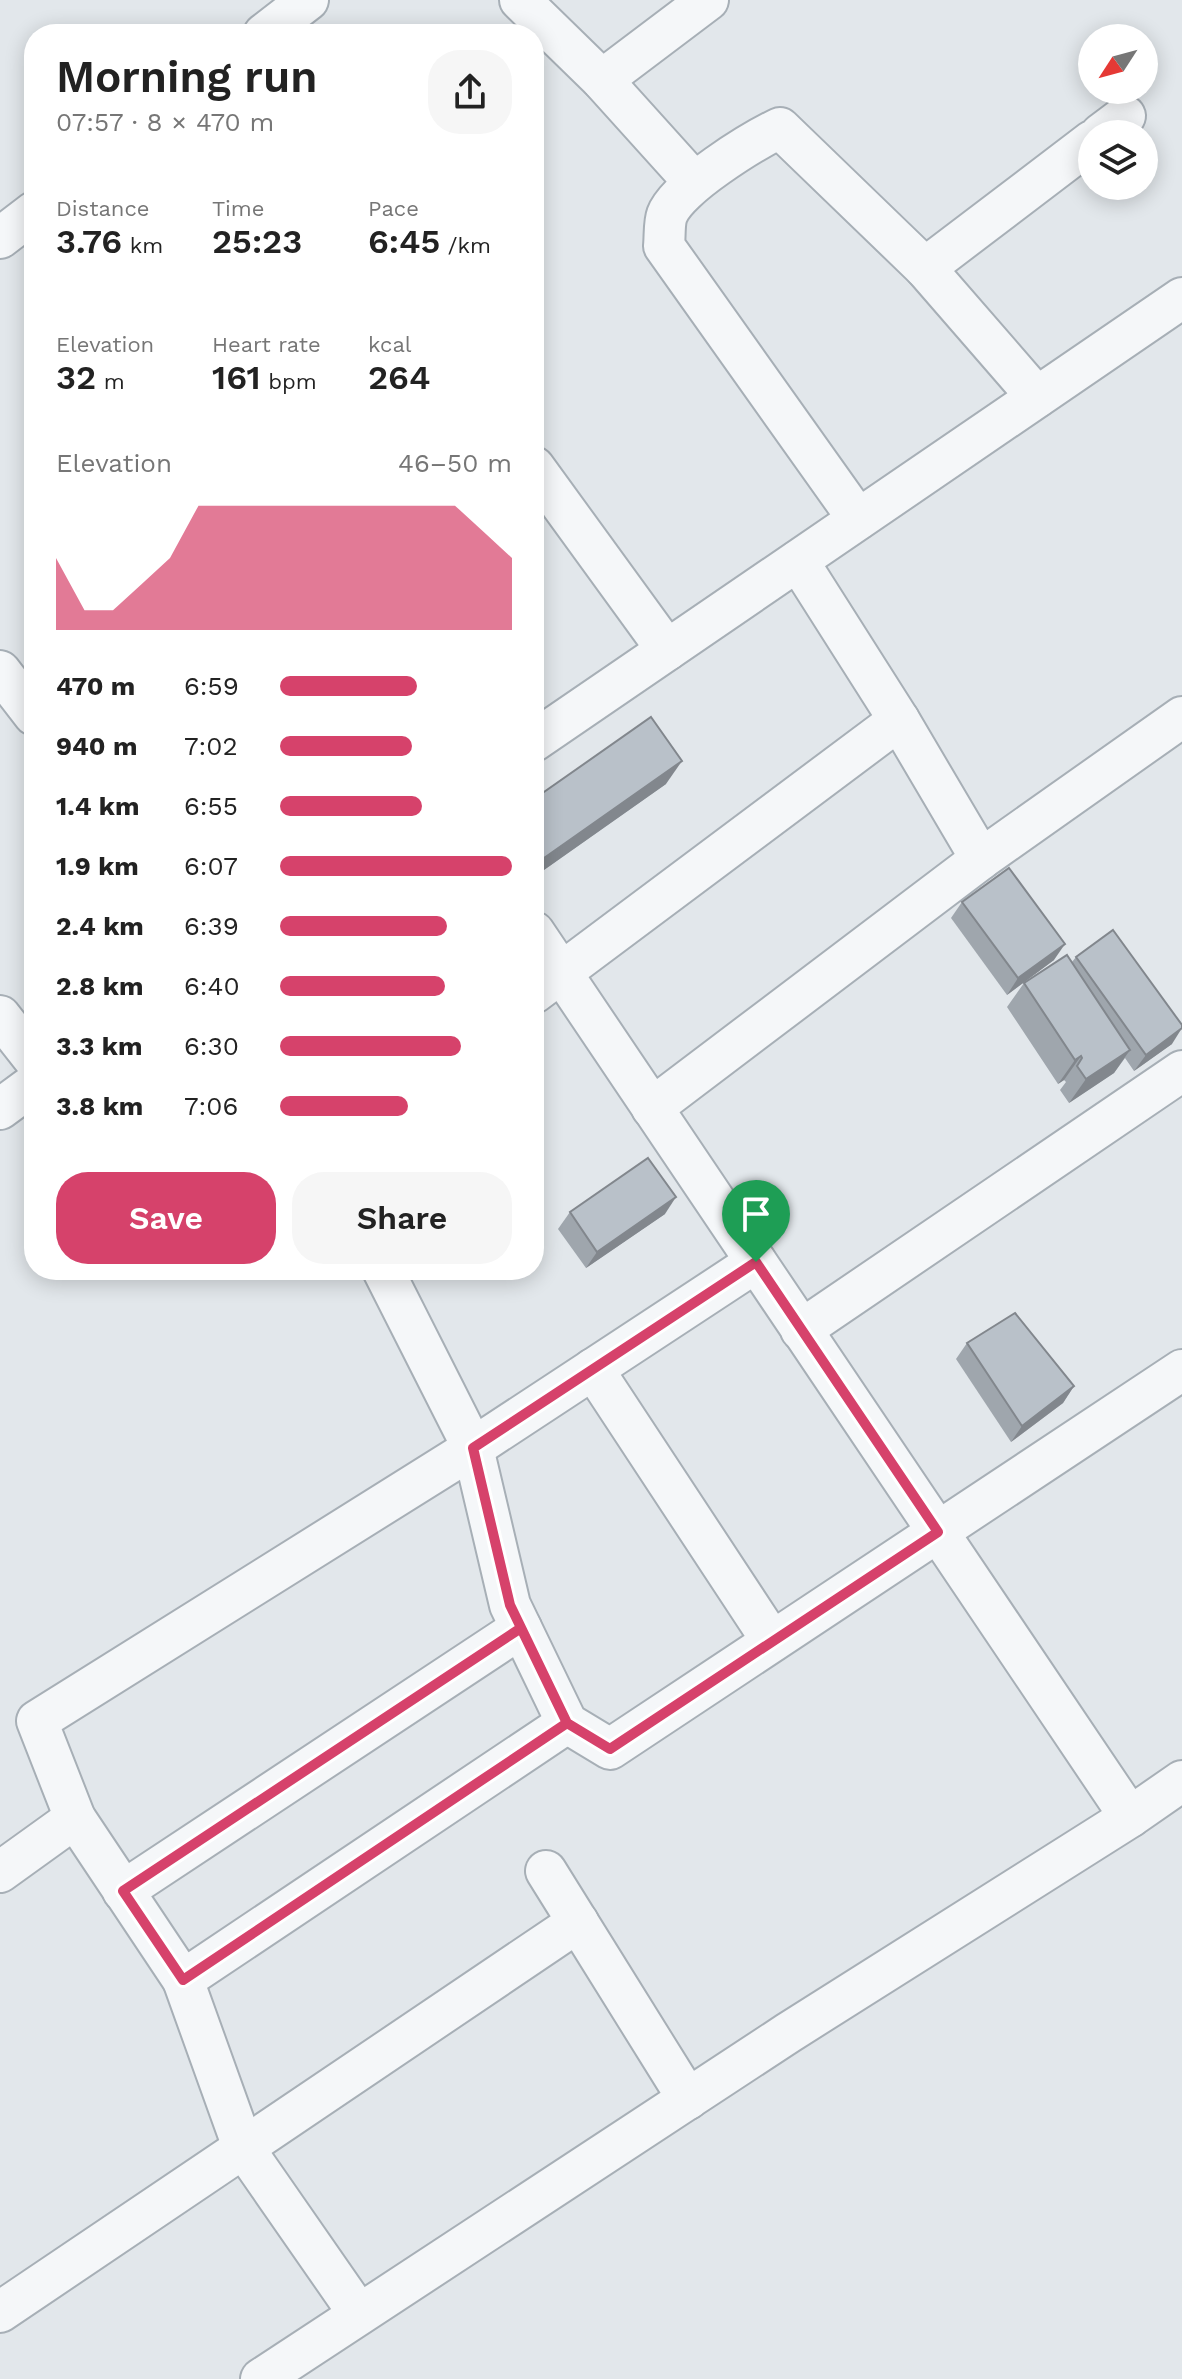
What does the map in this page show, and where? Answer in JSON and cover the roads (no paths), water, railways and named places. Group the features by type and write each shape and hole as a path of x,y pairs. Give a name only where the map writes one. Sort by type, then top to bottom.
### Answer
{"street":[{"path":"277,24 308,0"},
{"path":"520,0 602,80 694,182"},
{"path":"602,80 708,0"},
{"path":"858,519 664,246 667,213 694,182 755,140 780,128 925,268 1037,397"},
{"path":"925,268 1078,152"},
{"path":"0,238 24,220"},
{"path":"544,734 1182,298"},
{"path":"544,481 667,650"},
{"path":"798,561 899,720 981,859"},
{"path":"0,671 24,702"},
{"path":"652,1108 981,859 1182,717"},
{"path":"899,720 548,983 652,1108 1130,1817"},
{"path":"0,1016 24,1046"},
{"path":"801,1330 1182,1071"},
{"path":"0,1109 24,1091"},
{"path":"359,2314 243,2147 183,1980 75,1818 37,1721 473,1448 756,1262"},
{"path":"388,1280 473,1448 510,1605 567,1723 610,1749 1182,1370"},
{"path":"593,1369 772,1641"},
{"path":"123,1891 521,1628"},
{"path":"183,1980 567,1723"},
{"path":"261,2379 1182,1781"},
{"path":"0,1872 75,1818"},
{"path":"546,1871 688,2099"},
{"path":"0,2312 578,1922"}]}
